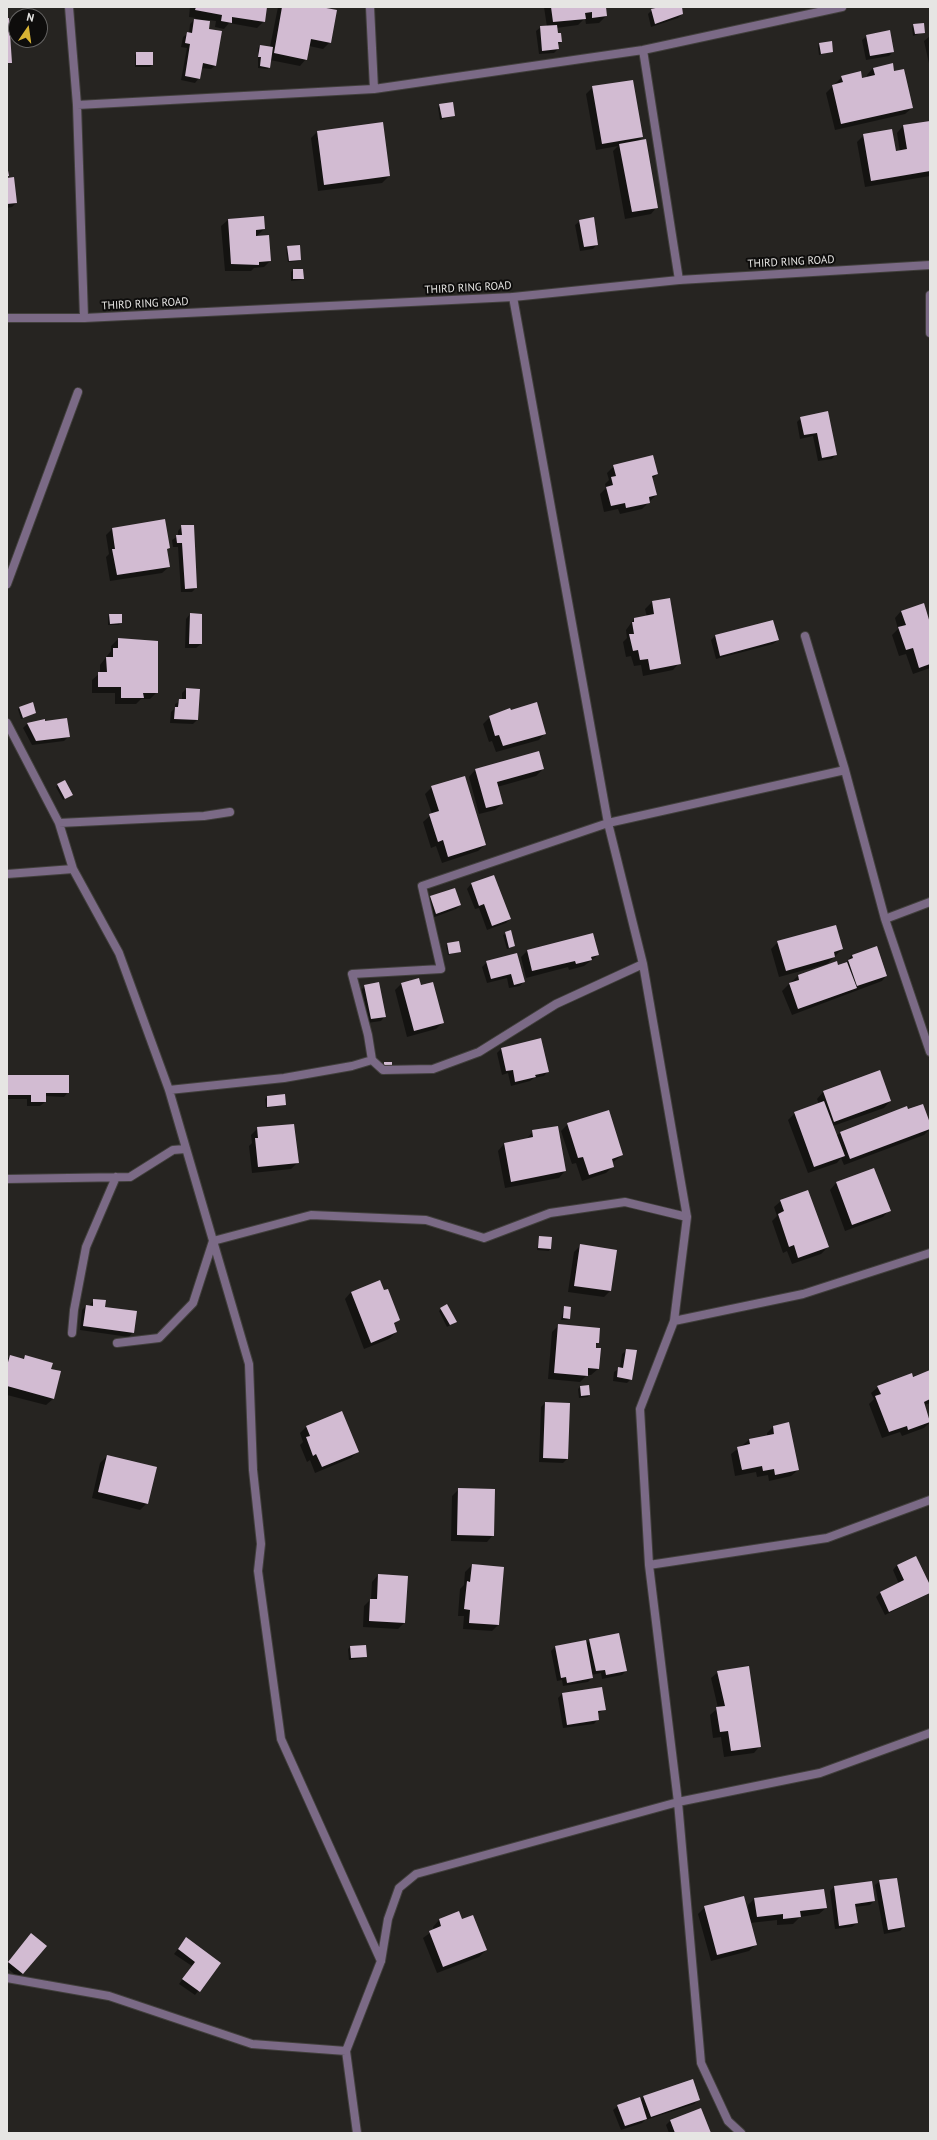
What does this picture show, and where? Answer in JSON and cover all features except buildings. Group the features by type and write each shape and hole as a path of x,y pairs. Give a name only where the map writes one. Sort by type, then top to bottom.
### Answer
{"street":[{"path":"70,7 77,105 84,318"},
{"path":"370,7 374,89"},
{"path":"77,105 374,89 643,50 842,7"},
{"path":"643,50 679,280"},
{"name":"THIRD RING ROAD","path":"7,318 84,318 513,297 679,280 930,265"},
{"path":"930,296 930,333"},
{"path":"513,297 608,823 643,964 687,1217 674,1321 640,1409 649,1565 678,1802 701,2063 728,2121 741,2133"},
{"path":"7,584 78,392"},
{"path":"805,636 845,770 885,919 930,1052"},
{"path":"7,723 59,823 74,869 119,954 169,1090 249,1364 253,1470 261,1544 258,1571 281,1739 381,1961"},
{"path":"643,964 556,1004 479,1052 433,1069 384,1070 372,1060 368,1035 352,974 441,968 422,886 608,823 845,770"},
{"path":"59,823 204,816 230,812"},
{"path":"7,874 74,869"},
{"path":"885,919 930,902"},
{"path":"169,1090 284,1078 352,1066 372,1060"},
{"path":"7,1179 130,1177 173,1150 185,1149"},
{"path":"72,1333 74,1310 86,1247 116,1177"},
{"path":"213,1241 311,1214 426,1220 484,1238 550,1213 625,1202 687,1217"},
{"path":"117,1343 159,1338 193,1303 213,1241"},
{"path":"674,1321 803,1294 930,1253"},
{"path":"649,1565 827,1538 930,1500"},
{"path":"357,2133 346,2051 381,1961 388,1919 400,1888 416,1874 678,1802 820,1773 930,1733"},
{"path":"7,1978 109,1996 252,2044 346,2051"}]}
